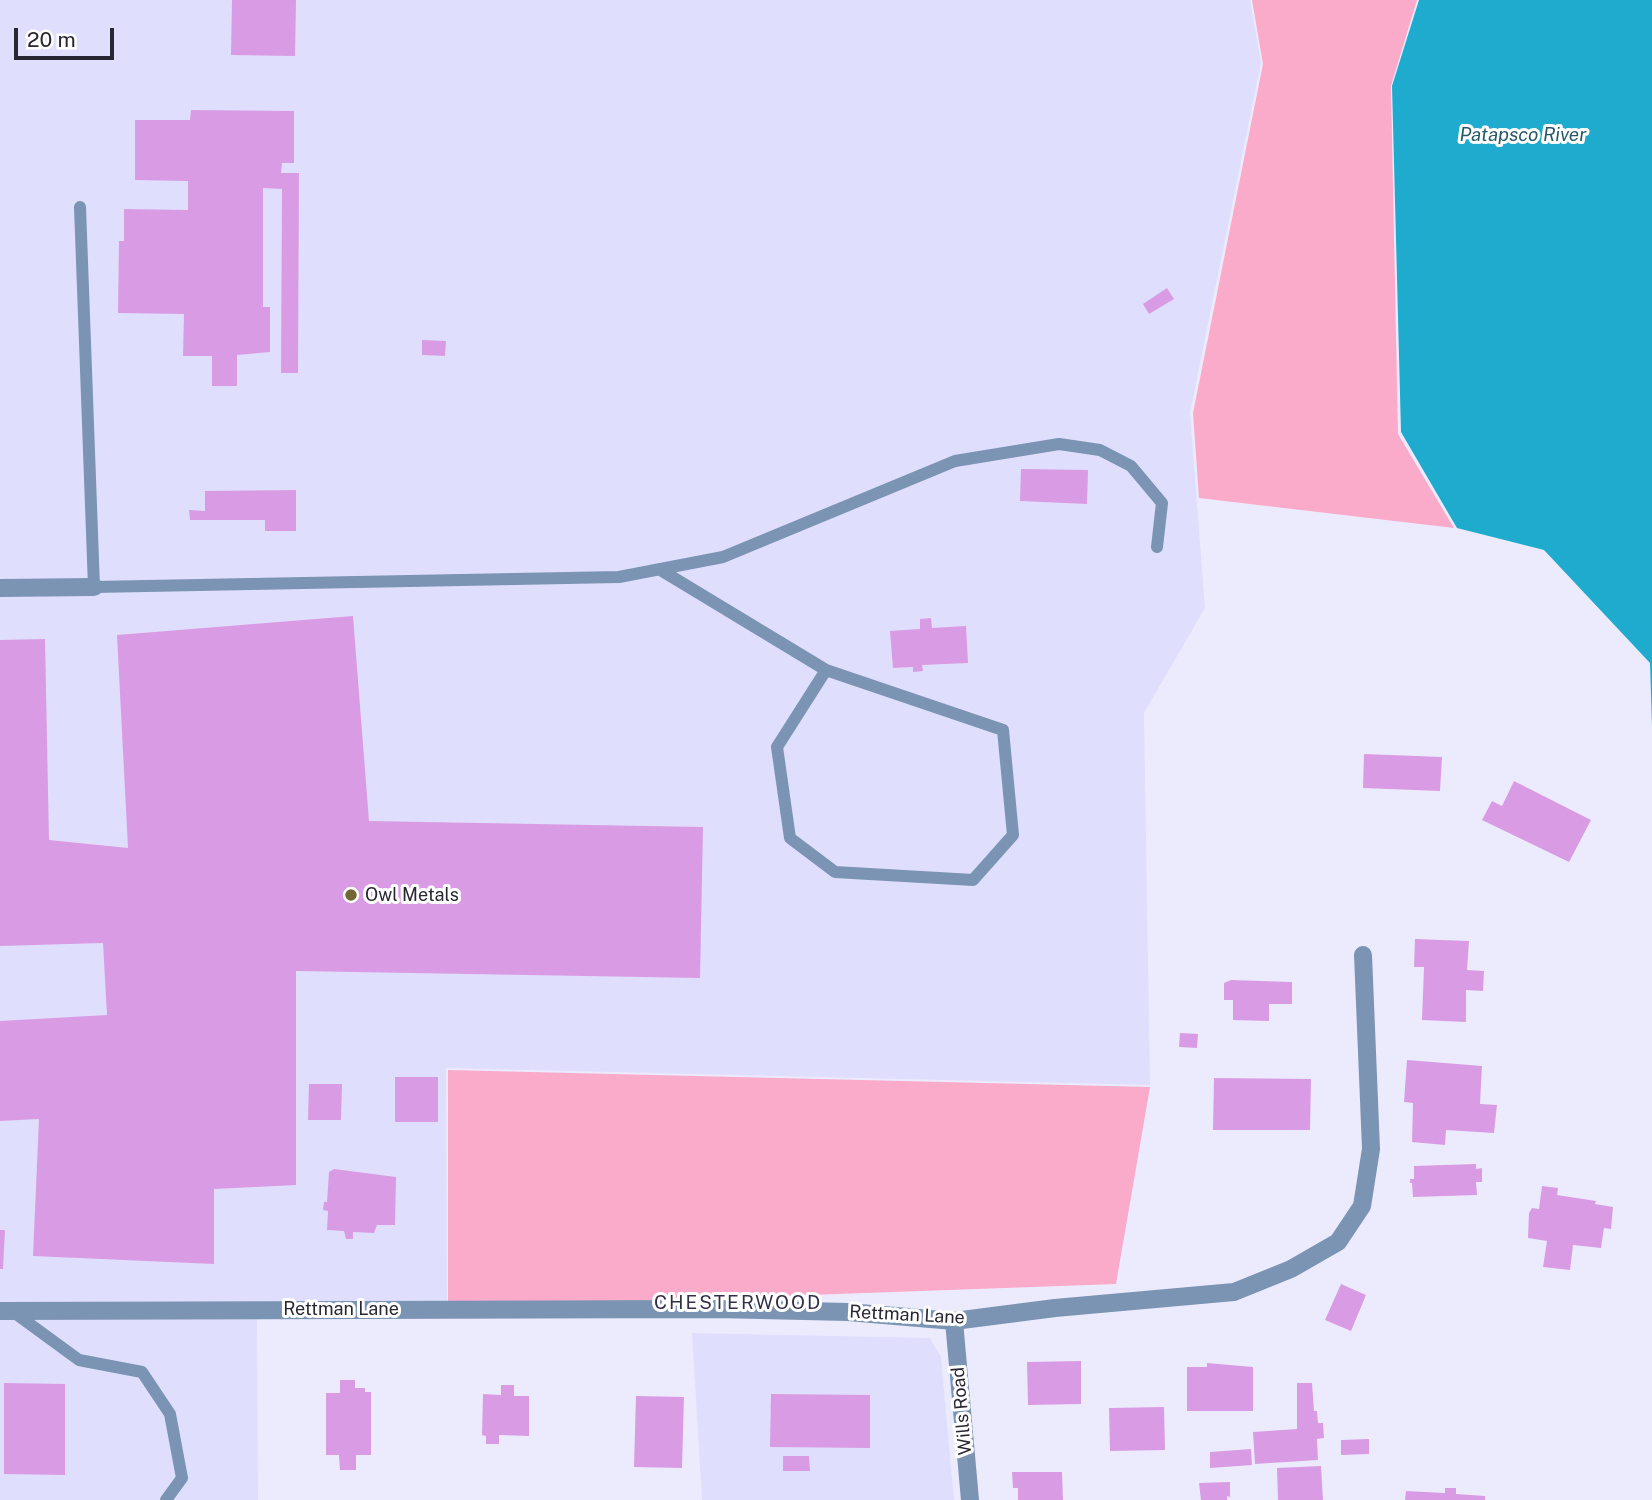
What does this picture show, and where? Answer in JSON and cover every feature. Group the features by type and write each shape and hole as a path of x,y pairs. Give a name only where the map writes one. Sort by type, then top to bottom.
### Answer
{"street":[{"path":"0,588 94,587"},
{"name":"Rettman Lane","path":"6,1311 716,1309 848,1312 954,1321 1055,1308 1234,1292 1291,1269 1338,1242 1362,1206 1371,1149 1363,955"},
{"name":"Wills Road","path":"954,1321 970,1500"}],"lane":[{"path":"79,207 94,587 619,578 723,556 955,461 1059,444 1100,450 1131,466 1161,503 1157,547"},
{"path":"659,569 826,670 1003,730 1013,835 973,880 835,872 790,838 777,747 826,670"},
{"path":"6,1311 79,1360 142,1373 170,1414 182,1478 166,1500"}],"shaded area":[{"path":"0,0 1250,0 1261,62 1190,413 1205,608 1144,713 1150,1085 446,1068 447,1309 257,1303 258,1500 0,1500"},
{"path":"1252,0 1417,0 1391,86 1398,434 1454,528 1199,498 1193,413 1263,64"},
{"path":"448,1070 1150,1087 1116,1284 448,1308"},
{"path":"692,1333 930,1338 941,1357 954,1500 702,1500"}],"water":[{"name":"Patapsco River","path":"1419,0 1652,0 1652,726 1650,663 1544,550 1457,528 1401,432 1392,86"}],"building":[{"path":"232,0 296,0 295,56 231,55"},
{"path":"191,110 294,111 294,163 282,163 281,173 299,173 298,373 281,373 282,189 263,188 263,307 270,307 270,352 237,355 237,386 212,386 212,356 183,356 184,314 118,313 119,241 124,241 124,209 188,210 188,181 135,180 135,120 190,120"},
{"path":"1167,288 1174,299 1149,314 1143,304"},
{"path":"422,340 446,341 445,356 422,355"},
{"path":"1021,469 1088,470 1087,504 1020,501"},
{"path":"296,490 296,531 265,531 265,520 190,520 189,510 205,511 205,491"},
{"name":"Owl Metals","path":"353,616 369,821 703,827 700,978 296,971 296,1185 214,1189 214,1264 33,1256 39,1119 0,1121 0,1021 107,1015 103,943 0,946 0,640 45,639 49,840 128,848 117,635"},
{"path":"931,618 932,628 966,626 968,663 922,665 923,671 913,672 913,667 893,668 890,631 920,629 920,619"},
{"path":"1364,754 1442,757 1440,791 1363,788"},
{"path":"1514,781 1591,820 1569,862 1482,820 1492,801 1502,806"},
{"path":"1415,939 1469,941 1467,970 1484,971 1483,991 1466,990 1466,1022 1422,1020 1424,967 1414,967"},
{"path":"1231,980 1292,982 1292,1004 1269,1004 1269,1021 1233,1020 1233,1000 1224,1000 1224,983"},
{"path":"1180,1033 1198,1034 1197,1048 1179,1047"},
{"path":"1407,1060 1482,1066 1480,1104 1497,1105 1494,1133 1446,1130 1445,1145 1412,1142 1413,1103 1404,1102"},
{"path":"395,1077 438,1077 438,1122 395,1122"},
{"path":"1214,1078 1311,1079 1310,1130 1213,1130"},
{"path":"309,1084 342,1084 341,1120 308,1120"},
{"path":"1476,1164 1476,1169 1482,1168 1482,1182 1476,1182 1477,1195 1413,1197 1410,1179 1414,1179 1414,1166"},
{"path":"334,1169 396,1177 395,1225 377,1225 374,1233 353,1232 353,1239 346,1239 344,1231 327,1230 328,1211 323,1210 324,1202 327,1202 329,1172"},
{"path":"1542,1186 1558,1188 1557,1195 1596,1201 1595,1204 1613,1207 1611,1229 1604,1228 1601,1248 1573,1245 1570,1270 1543,1267 1547,1241 1528,1238 1529,1213 1532,1208 1539,1209"},
{"path":"0,1230 5,1230 3,1269 0,1269"},
{"path":"1341,1284 1366,1295 1351,1331 1325,1320"},
{"path":"1081,1361 1081,1404 1028,1405 1027,1362"},
{"path":"1207,1363 1253,1367 1253,1411 1187,1411 1187,1367 1207,1367"},
{"path":"340,1380 355,1380 355,1388 365,1388 365,1392 371,1392 371,1455 356,1455 356,1470 340,1470 339,1455 326,1455 326,1393 340,1393"},
{"path":"4,1383 65,1384 65,1475 4,1474"},
{"path":"1297,1383 1312,1383 1314,1411 1317,1411 1318,1423 1323,1423 1324,1438 1317,1439 1318,1460 1255,1464 1253,1432 1297,1429"},
{"path":"501,1385 514,1385 514,1396 529,1396 529,1436 499,1435 499,1444 486,1444 486,1436 482,1435 483,1394 501,1395"},
{"path":"771,1394 870,1395 870,1448 770,1447"},
{"path":"636,1396 684,1397 682,1468 634,1467"},
{"path":"1164,1407 1165,1450 1110,1451 1109,1408"},
{"path":"1369,1439 1369,1454 1341,1455 1341,1440"},
{"path":"1251,1449 1252,1465 1210,1468 1210,1452"},
{"path":"783,1456 809,1456 810,1471 783,1471"},
{"path":"1321,1466 1323,1500 1278,1500 1277,1468"},
{"path":"1012,1472 1062,1472 1063,1500 1018,1500 1018,1488 1013,1488"},
{"path":"1230,1482 1230,1497 1227,1496 1227,1500 1201,1500 1199,1483"},
{"path":"1445,1488 1456,1488 1456,1494 1485,1496 1485,1500 1405,1500 1406,1491 1445,1493"}],"place":[{"name":"Owl Metals","path":"351,895"}],"district":[{"name":"CHESTERWOOD","path":"738,1303"}]}
